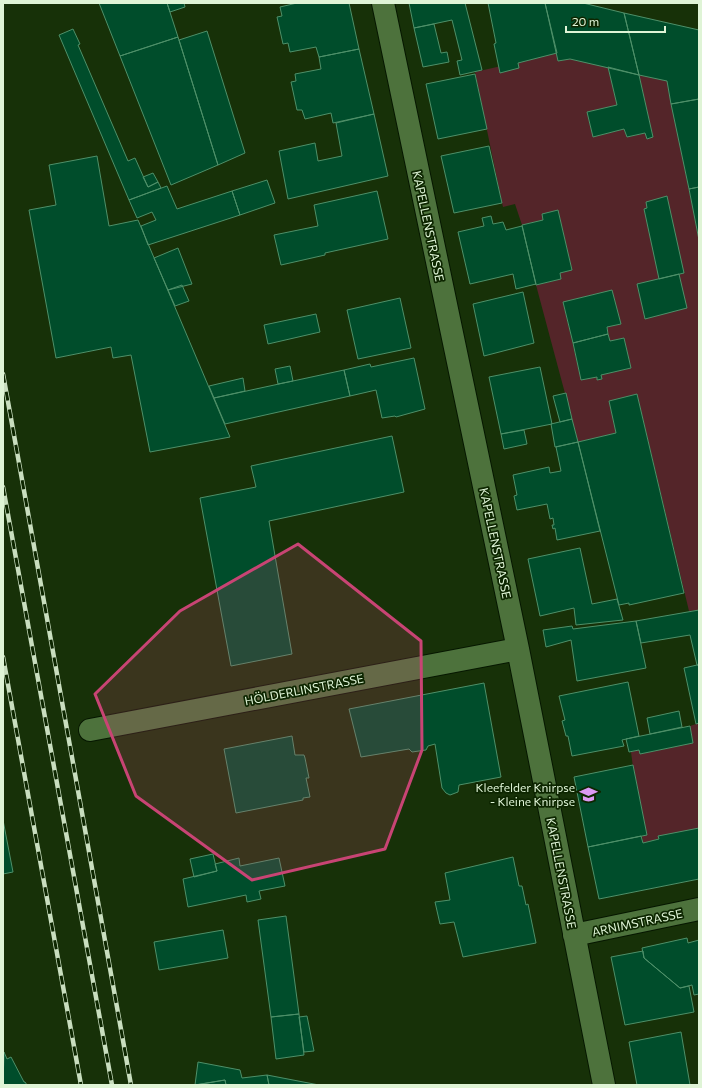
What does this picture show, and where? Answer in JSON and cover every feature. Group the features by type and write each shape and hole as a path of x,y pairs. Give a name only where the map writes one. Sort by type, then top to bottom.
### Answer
{"street":[{"name":"KAPELLENSTRASSE","path":"383,3 518,649 604,1085"},
{"name":"HÖLDERLINSTRASSE","path":"90,730 518,649"},
{"name":"ARNIMSTRASSE","path":"574,935 699,909"}],"highlighted area":[{"path":"298,544 421,641 422,750 385,849 252,880 136,796 95,694 180,611"}],"shaded area":[{"path":"557,53 559,61 570,59 608,67 617,105 587,112 593,137 624,129 627,137 645,133 647,139 653,137 639,75 667,81 699,240 699,610 689,611 637,394 609,401 616,433 578,442 536,285 561,279 560,273 572,270 558,210 542,214 543,220 522,225 515,204 503,207 475,72","holes":["612,290 621,324 607,327 610,341 624,338 631,368 601,375 602,379 598,380 597,377 581,380 563,302"]},
{"path":"699,723 699,828 643,843 631,752 639,750 640,754 693,743 690,726"}],"building":[{"path":"99,3 167,3 178,37 120,56"},
{"path":"167,3 184,3 185,7 170,12"},
{"path":"297,3 349,3 359,49 319,57 316,47 290,52 288,43 283,44 277,17 282,16 280,7"},
{"path":"409,3 465,3 482,70 460,75 457,61 462,60 452,20 414,28"},
{"path":"488,3 545,3 557,53 518,63 519,68 500,73"},
{"path":"545,3 583,3 624,13 639,75 570,59 558,61"},
{"path":"624,13 699,30 699,99 671,104 667,81 639,75"},
{"path":"434,24 441,53 447,52 449,62 423,67 414,28"},
{"path":"73,29 80,44 78,45 128,161 135,158 148,187 158,182 161,188 129,200 59,35"},
{"path":"207,31 245,153 218,165 179,40"},
{"path":"178,37 218,165 171,185 120,56"},
{"path":"359,49 374,114 333,123 331,113 305,119 302,110 297,110 291,82 296,81 295,74 321,69 319,57"},
{"path":"608,67 639,75 653,137 647,139 645,133 627,137 624,129 593,137 587,112 617,105"},
{"path":"475,74 487,129 438,139 426,84"},
{"path":"699,99 699,187 689,189 671,104"},
{"path":"374,114 388,176 288,199 279,151 315,143 318,161 342,156 336,123"},
{"path":"489,146 502,203 454,213 441,156"},
{"path":"97,156 109,226 138,220 230,437 150,452 131,355 113,358 111,347 56,358 29,210 56,205 49,165"},
{"path":"153,173 158,182 148,187 143,177"},
{"path":"267,180 275,203 240,215 232,191"},
{"path":"167,186 177,209 232,191 240,215 148,245 141,226 156,220 152,212 137,218 129,200"},
{"path":"699,187 699,240 689,189"},
{"path":"377,191 388,239 325,253 325,255 281,265 274,235 318,226 314,205"},
{"path":"667,196 684,273 659,279 644,209 647,208 646,202"},
{"path":"558,210 572,270 560,273 561,279 536,285 522,225 543,220 542,214"},
{"path":"491,216 493,224 503,222 506,230 522,226 536,284 516,289 513,274 470,284 458,232 484,226 482,218"},
{"path":"178,248 192,284 168,290 154,258"},
{"path":"679,274 687,308 645,319 637,284"},
{"path":"182,285 189,301 175,306 168,290"},
{"path":"612,290 621,324 607,327 608,334 573,343 563,302"},
{"path":"523,292 534,343 484,356 473,304"},
{"path":"400,298 411,348 358,359 347,310"},
{"path":"316,314 320,332 268,344 264,325"},
{"path":"608,334 610,341 624,338 631,368 601,375 602,379 597,380 597,377 581,380 573,343"},
{"path":"414,358 425,409 396,417 382,418 376,390 350,396 344,370 370,364 371,367"},
{"path":"290,366 293,381 278,384 275,369"},
{"path":"540,367 552,424 501,434 489,377"},
{"path":"344,370 350,396 225,424 214,398"},
{"path":"243,378 245,391 214,398 209,386"},
{"path":"566,393 572,419 560,422 553,396"},
{"path":"637,394 684,593 629,605 629,603 619,605 578,442 616,433 609,401"},
{"path":"572,419 578,442 555,447 551,424"},
{"path":"524,430 527,444 504,449 501,434"},
{"path":"392,436 404,492 269,521 292,654 231,666 200,498 256,487 251,466"},
{"path":"578,442 600,531 557,540 555,528 553,529 552,525 554,525 553,518 550,519 547,504 517,510 514,496 517,495 513,475 549,467 550,473 561,471 556,447"},
{"path":"580,548 592,604 617,599 623,620 576,625 574,608 540,616 528,559"},
{"path":"699,610 699,665 697,665 690,635 641,643 636,621"},
{"path":"636,621 646,668 577,681 571,640 546,647 543,630 572,626 573,629"},
{"path":"699,665 699,723 696,724 684,668"},
{"path":"628,682 639,736 622,740 624,746 572,756 568,736 566,736 562,721 565,720 559,696"},
{"path":"484,683 501,777 459,785 458,792 450,795 442,788 435,744 428,746 426,750 412,752 409,749 361,757 349,709"},
{"path":"679,711 682,727 650,734 647,718"},
{"path":"690,726 693,743 640,754 639,750 629,752 626,739"},
{"path":"292,736 295,755 304,755 305,758 309,778 306,778 310,797 303,798 303,800 236,813 224,749"},
{"path":"633,765 647,835 588,847 574,777"},
{"path":"3,820 13,872 3,874"},
{"path":"699,828 699,879 599,899 588,847 641,836 643,843 659,839 658,836"},
{"path":"213,854 217,871 194,877 190,859"},
{"path":"513,857 519,886 522,886 526,905 528,904 536,943 463,957 454,922 440,924 435,902 450,900 445,873"},
{"path":"239,858 240,866 279,858 285,886 259,891 261,899 247,902 246,895 188,907 183,879 217,871 215,864"},
{"path":"286,916 299,1014 271,1017 258,920"},
{"path":"223,930 228,958 159,970 154,942"},
{"path":"687,938 688,943 699,940 699,994 694,995 692,985 680,988 644,958 642,948"},
{"path":"643,951 644,958 680,988 689,986 694,1012 625,1025 611,957"},
{"path":"299,1014 304,1055 276,1059 271,1017"},
{"path":"307,1016 314,1051 304,1052 299,1017"},
{"path":"681,1032 690,1085 637,1085 629,1042"},
{"path":"4,1052 7,1059 11,1057 27,1085 3,1085"},
{"path":"198,1062 240,1070 242,1078 267,1075 269,1085 226,1085 225,1080 195,1085"},
{"path":"267,1075 319,1085 269,1085"},
{"path":"225,1080 226,1085 195,1085"}],"railway":[{"path":"3,374 131,1085"},
{"path":"3,487 112,1085"},
{"path":"3,657 81,1085"}],"place":[{"name":"Kleefelder Knirpse - Kleine Knirpse","path":"588,794"}]}
